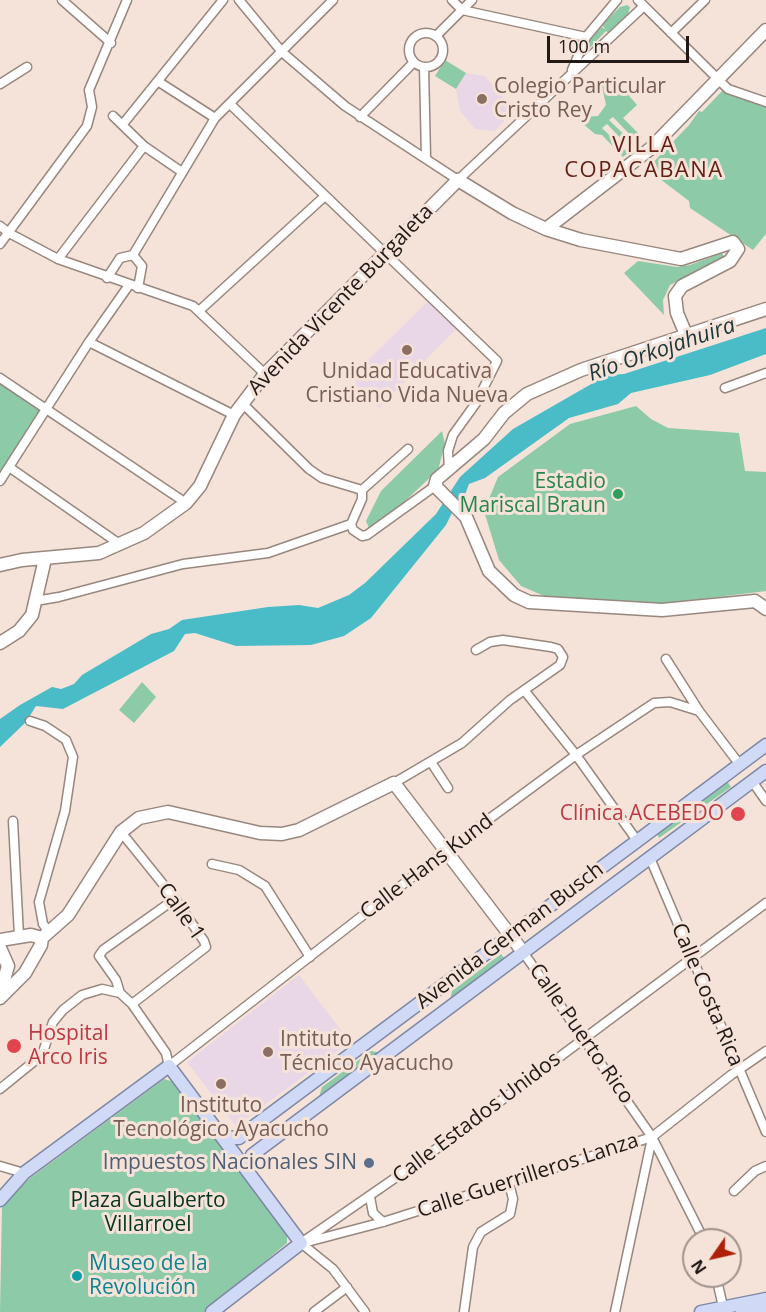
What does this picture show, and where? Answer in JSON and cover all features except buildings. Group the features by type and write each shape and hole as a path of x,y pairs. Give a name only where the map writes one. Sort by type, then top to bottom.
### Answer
{"main road":[{"path":"546,229 650,149 766,30"},
{"path":"458,180 512,213 546,229 581,240 672,259 689,258 729,243 736,245 737,254 730,261 682,286 675,296 677,313 687,338"},
{"name":"Avenida Vicente Burgaleta","path":"0,565 84,556 121,545 160,523 186,503 200,486 234,415 265,374 458,180"},
{"path":"766,309 687,338 581,370 526,394 504,413 484,439 437,479 435,486 460,510 472,530 480,554 489,571 514,595 529,602 576,607 662,610 755,601 766,609"},
{"path":"0,643 26,624 32,615 45,559"},
{"name":"Avenida German Busch","path":"222,1137 239,1138 766,746"},
{"path":"740,765 752,781"},
{"name":"Avenida German Busch","path":"247,1170 252,1155 766,771"},
{"path":"0,998 25,973 45,935 68,915 121,832 139,818 168,812 260,833 282,834 308,825 394,783"},
{"name":"Calle Puerto Rico","path":"394,783 523,952"},
{"path":"638,842 650,858"},
{"path":"0,940 19,936 45,935"},
{"path":"0,948 8,966 0,993"},
{"path":"0,1200 24,1173 169,1066 301,1243 212,1312"},
{"path":"701,1312 724,1310 766,1299"},
{"path":"741,1312 766,1308"}],"street":[{"path":"62,0 111,44"},
{"path":"0,244 87,126 92,107 89,90 111,44 127,0"},
{"path":"123,124 223,0"},
{"path":"239,0 282,51 360,117 458,180"},
{"path":"107,278 120,258 133,255 215,118 333,0"},
{"path":"452,0 462,10 586,37"},
{"path":"436,36 472,0"},
{"path":"570,73 586,37 616,0"},
{"path":"671,33 705,0"},
{"path":"641,3 728,89 766,102"},
{"name":"Avenida Vicente Burgaleta","path":"458,180 641,3"},
{"path":"426,32 436,36 443,45 442,56 435,65 424,67 414,62 409,53 413,39 426,32"},
{"path":"360,117 414,62"},
{"path":"424,67 426,158"},
{"path":"0,84 27,68"},
{"path":"159,82 215,118"},
{"path":"230,104 497,361 470,413 453,435 448,452 449,469"},
{"path":"113,116 144,147 182,172"},
{"path":"58,260 144,147"},
{"path":"200,310 325,196"},
{"path":"0,226 58,260 200,310 265,374"},
{"path":"0,481 89,342 133,286 142,266 133,255"},
{"path":"89,342 234,415"},
{"path":"725,388 766,373"},
{"path":"0,378 186,503"},
{"path":"242,403 309,470 322,478 362,490"},
{"path":"35,601 59,597 158,569 268,553 351,524 362,499 362,490 408,449"},
{"path":"9,467 121,545"},
{"path":"351,524 357,534 367,535 435,486"},
{"path":"394,783 462,743 524,690 560,665 562,652 551,647 496,640 476,650"},
{"path":"666,659 699,711 740,765"},
{"path":"524,690 576,755 638,842"},
{"name":"Calle Hans Kund","path":"169,1066 447,850 576,755 654,703 670,702 699,711"},
{"path":"30,721 45,726 66,740 73,757 65,811 39,902 45,935"},
{"path":"431,762 448,789"},
{"path":"752,781 766,801"},
{"path":"13,821 19,936"},
{"name":"Calle 1","path":"121,832 176,899 206,947 132,1004"},
{"name":"Calle Costa Rica","path":"650,858 766,1132"},
{"path":"212,864 239,870 265,886 310,957"},
{"path":"169,1066 166,1053 132,1004 120,993 116,981 99,956 103,950 176,899"},
{"name":"Calle Estados Unidos","path":"301,1243 370,1197 766,903"},
{"name":"Calle Puerto Rico","path":"523,952 652,1137 698,1228"},
{"path":"0,1089 42,1055 53,1022 71,1002 82,995 102,989 120,993"},
{"name":"Calle Guerrilleros Lanza","path":"301,1243 383,1222 509,1184 652,1137 766,1051"},
{"path":"615,1312 652,1137"},
{"path":"0,1166 24,1173"},
{"path":"734,1191 747,1177 766,1166"},
{"path":"465,1312 473,1246 481,1232 510,1214 513,1199 509,1184"},
{"path":"370,1197 373,1213 383,1222"},
{"path":"301,1243 323,1260 365,1312"},
{"path":"314,1312 347,1287"},
{"path":"719,1288 724,1310"}],"shaded area":[{"name":"Colegio Particular Cristo Rey","path":"466,73 485,76 514,110 495,131 475,129 460,111 456,89"},
{"name":"Unidad Educativa Cristiano Vida Nueva","path":"430,299 458,327 379,408 356,385 356,372"},
{"name":"Intituto Técnico Ayacucho","path":"299,975 350,1042 236,1126 187,1062"}],"green space":[{"path":"627,5 630,7 628,14 608,33 606,31 579,59 587,42 602,27 606,30 602,25 620,7"},
{"path":"445,60 466,73 456,89 435,76"},
{"path":"601,82 618,83 637,105 623,118 642,137 638,143 613,117 609,120 635,145 631,149 607,124 602,128 628,153 623,157 602,135 595,134 570,113 584,117 598,116 606,105"},
{"path":"723,90 766,103 766,234 753,250 690,208 689,201 647,169 689,125 699,111 702,112"},
{"path":"722,253 724,257 670,285 663,300 664,315 624,273 638,261 677,267 690,265"},
{"path":"0,381 42,409 0,475"},
{"name":"Estadio Mariscal Braun","path":"636,406 651,419 668,428 739,433 745,471 766,472 766,591 661,604 551,599 521,586 499,560 484,511 498,477 570,424"},
{"path":"442,431 445,444 438,470 402,504 369,528 366,521 381,491"},
{"path":"142,682 156,697 134,723 119,710"},
{"path":"727,781 731,787 659,838 657,834"},
{"path":"501,954 505,959 450,1000 452,991"},
{"path":"371,1051 377,1052 376,1055 319,1097 322,1087"},
{"name":"Plaza Gualberto Villarroel","path":"164,1079 181,1084 287,1233 287,1243 204,1312 0,1312 2,1206 29,1179"}],"water":[{"path":"766,328 766,354 710,375 631,393 618,404 569,418 485,478 469,484 463,500 454,509 446,525 371,618 344,636 311,645 236,646 195,633 185,634 174,651 63,709 36,706 26,722 0,747 0,719 20,705 52,687 61,689 74,684 82,675 151,634 169,629 182,620 268,607 299,605 318,608 349,595 365,583 436,514 460,477 513,429 607,375 624,374"}],"place":[{"name":"Colegio Particular Cristo Rey","path":"482,99"},
{"name":"Unidad Educativa Cristiano Vida Nueva","path":"407,350"},
{"name":"Estadio Mariscal Braun","path":"618,494"},
{"name":"Clínica ACEBEDO","path":"738,814"},
{"name":"Hospital Arco Iris","path":"14,1046"},
{"name":"Intituto Técnico Ayacucho","path":"268,1052"},
{"name":"Instituto Tecnológico Ayacucho","path":"221,1084"},
{"name":"Impuestos Nacionales SIN","path":"369,1163"},
{"name":"Museo de la Revolución","path":"77,1276"}],"district":[{"name":"VILLA COPACABANA","path":"644,158"}],"water label":[{"name":"Río Orkojahuira","path":"662,350"}]}
